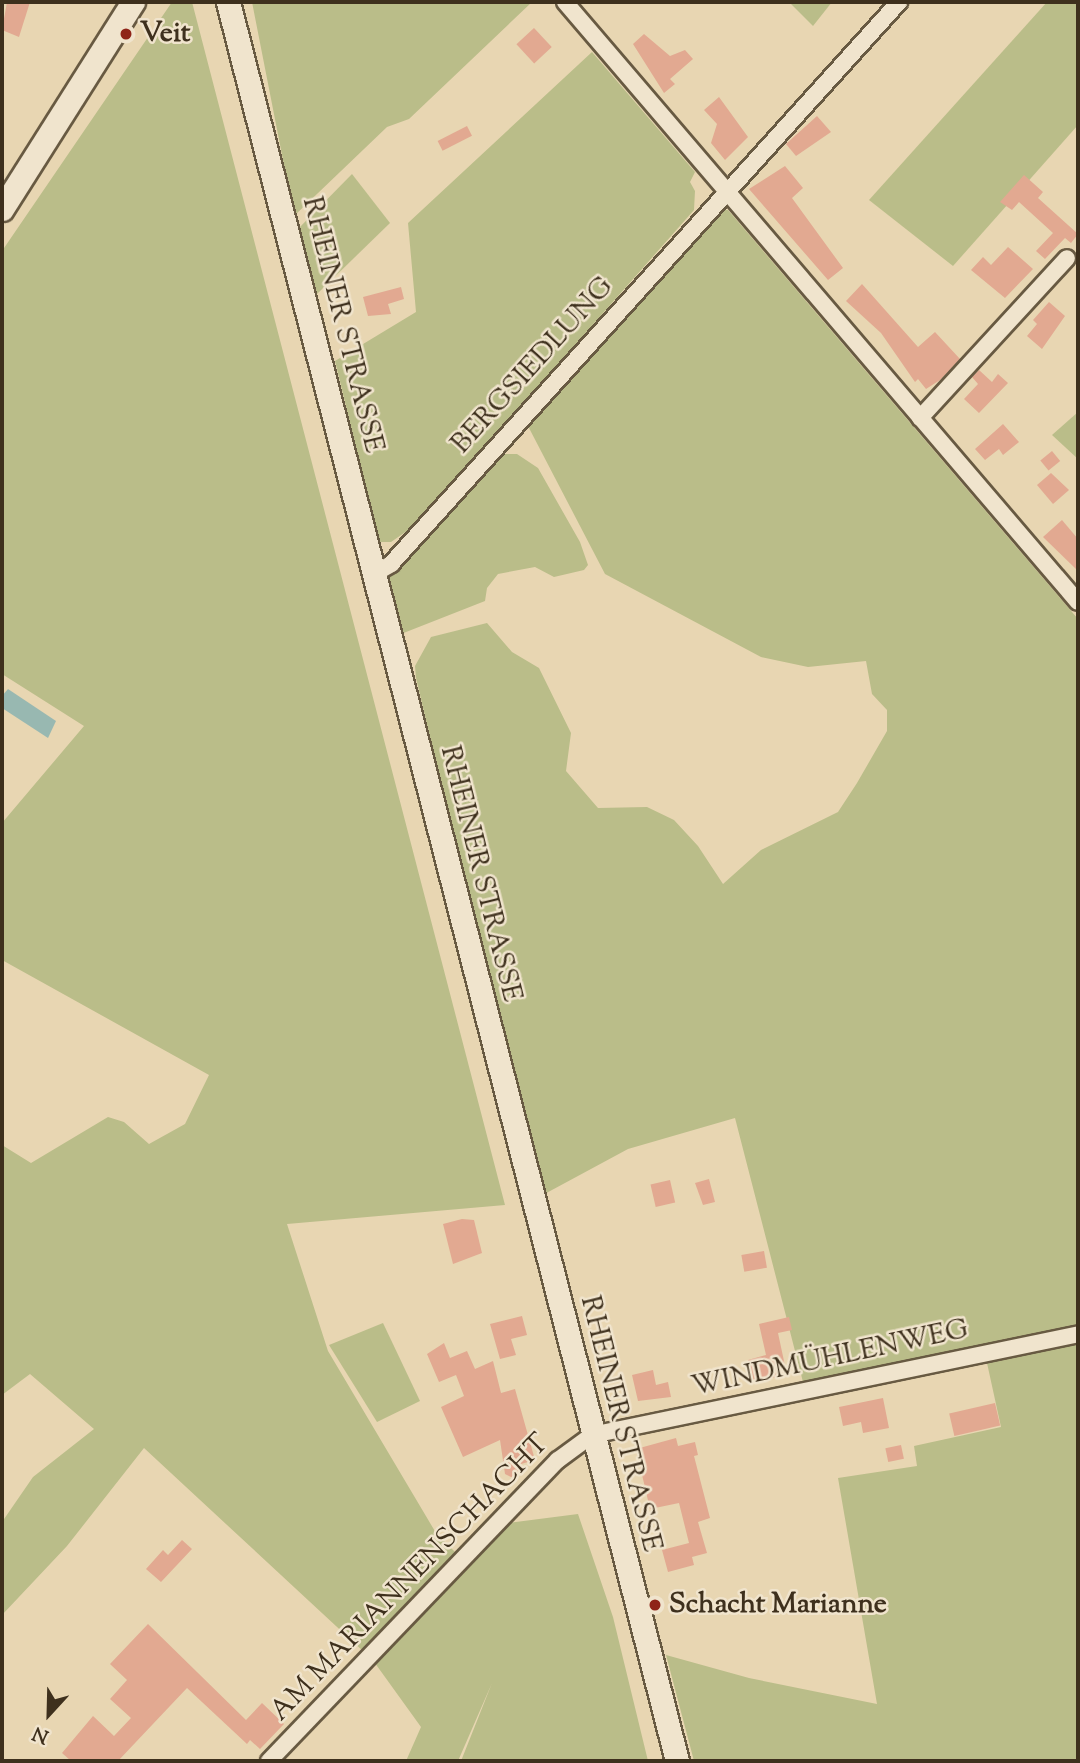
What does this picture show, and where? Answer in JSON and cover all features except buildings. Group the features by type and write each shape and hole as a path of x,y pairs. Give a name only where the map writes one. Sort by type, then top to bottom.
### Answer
{"main road":[{"path":"2,209 133,2"},
{"name":"RHEINER STRASSE","path":"228,2 677,1761"}],"street":[{"path":"565,2 1078,602"},
{"name":"BERGSIEDLUNG","path":"374,574 391,564 727,189 899,2"},
{"path":"920,418 1067,258"},
{"name":"WINDMÜHLENWEG","path":"592,1435 1078,1334"},
{"name":"AM MARIANNENSCHACHT","path":"269,1761 558,1460 592,1435"}],"green space":[{"path":"172,2 192,2 505,1205 287,1224 328,1351 436,1533 457,1554 364,1652 144,1448 67,1546 2,1615 2,1522 33,1477 94,1429 30,1374 2,1395 2,1145 31,1163 108,1117 124,1122 149,1144 185,1124 209,1075 2,960 2,823 84,726 2,674 2,251"},
{"path":"252,2 532,2 409,119 387,127 294,216"},
{"path":"789,2 832,2 813,26"},
{"path":"1047,2 1078,2 1078,125 953,266 869,200"},
{"path":"592,52 695,172 690,182 695,191 694,210 417,524 391,542 379,542 335,361 416,312 408,223"},
{"path":"352,174 390,223 317,294 297,230"},
{"path":"719,210 728,210 1078,619 1078,1325 803,1382 735,1118 628,1149 539,1197 415,666 431,637 487,623 512,652 539,668 571,733 566,771 598,808 647,807 674,820 698,846 723,884 761,850 838,812 887,731 887,710 872,694 866,661 808,667 761,657 605,574 529,428 528,422"},
{"path":"1078,412 1078,459 1052,435"},
{"path":"504,454 517,454 538,468 580,542 588,565 584,570 554,577 535,567 498,574 487,588 485,601 401,634 388,577"},
{"path":"383,1323 420,1401 377,1422 329,1345"},
{"path":"1078,1342 1078,1761 694,1761 666,1655 749,1678 877,1704 838,1478 917,1466 914,1446 1001,1427 987,1363"},
{"path":"578,1514 613,1617 648,1761 461,1761 492,1683 458,1761 406,1761 421,1727 372,1659 508,1523"}],"water":[{"path":"8,689 56,721 48,738 2,708 2,696"}],"place":[{"name":"Veit","path":"126,34"},
{"name":"Schacht Marianne","path":"655,1605"}]}
